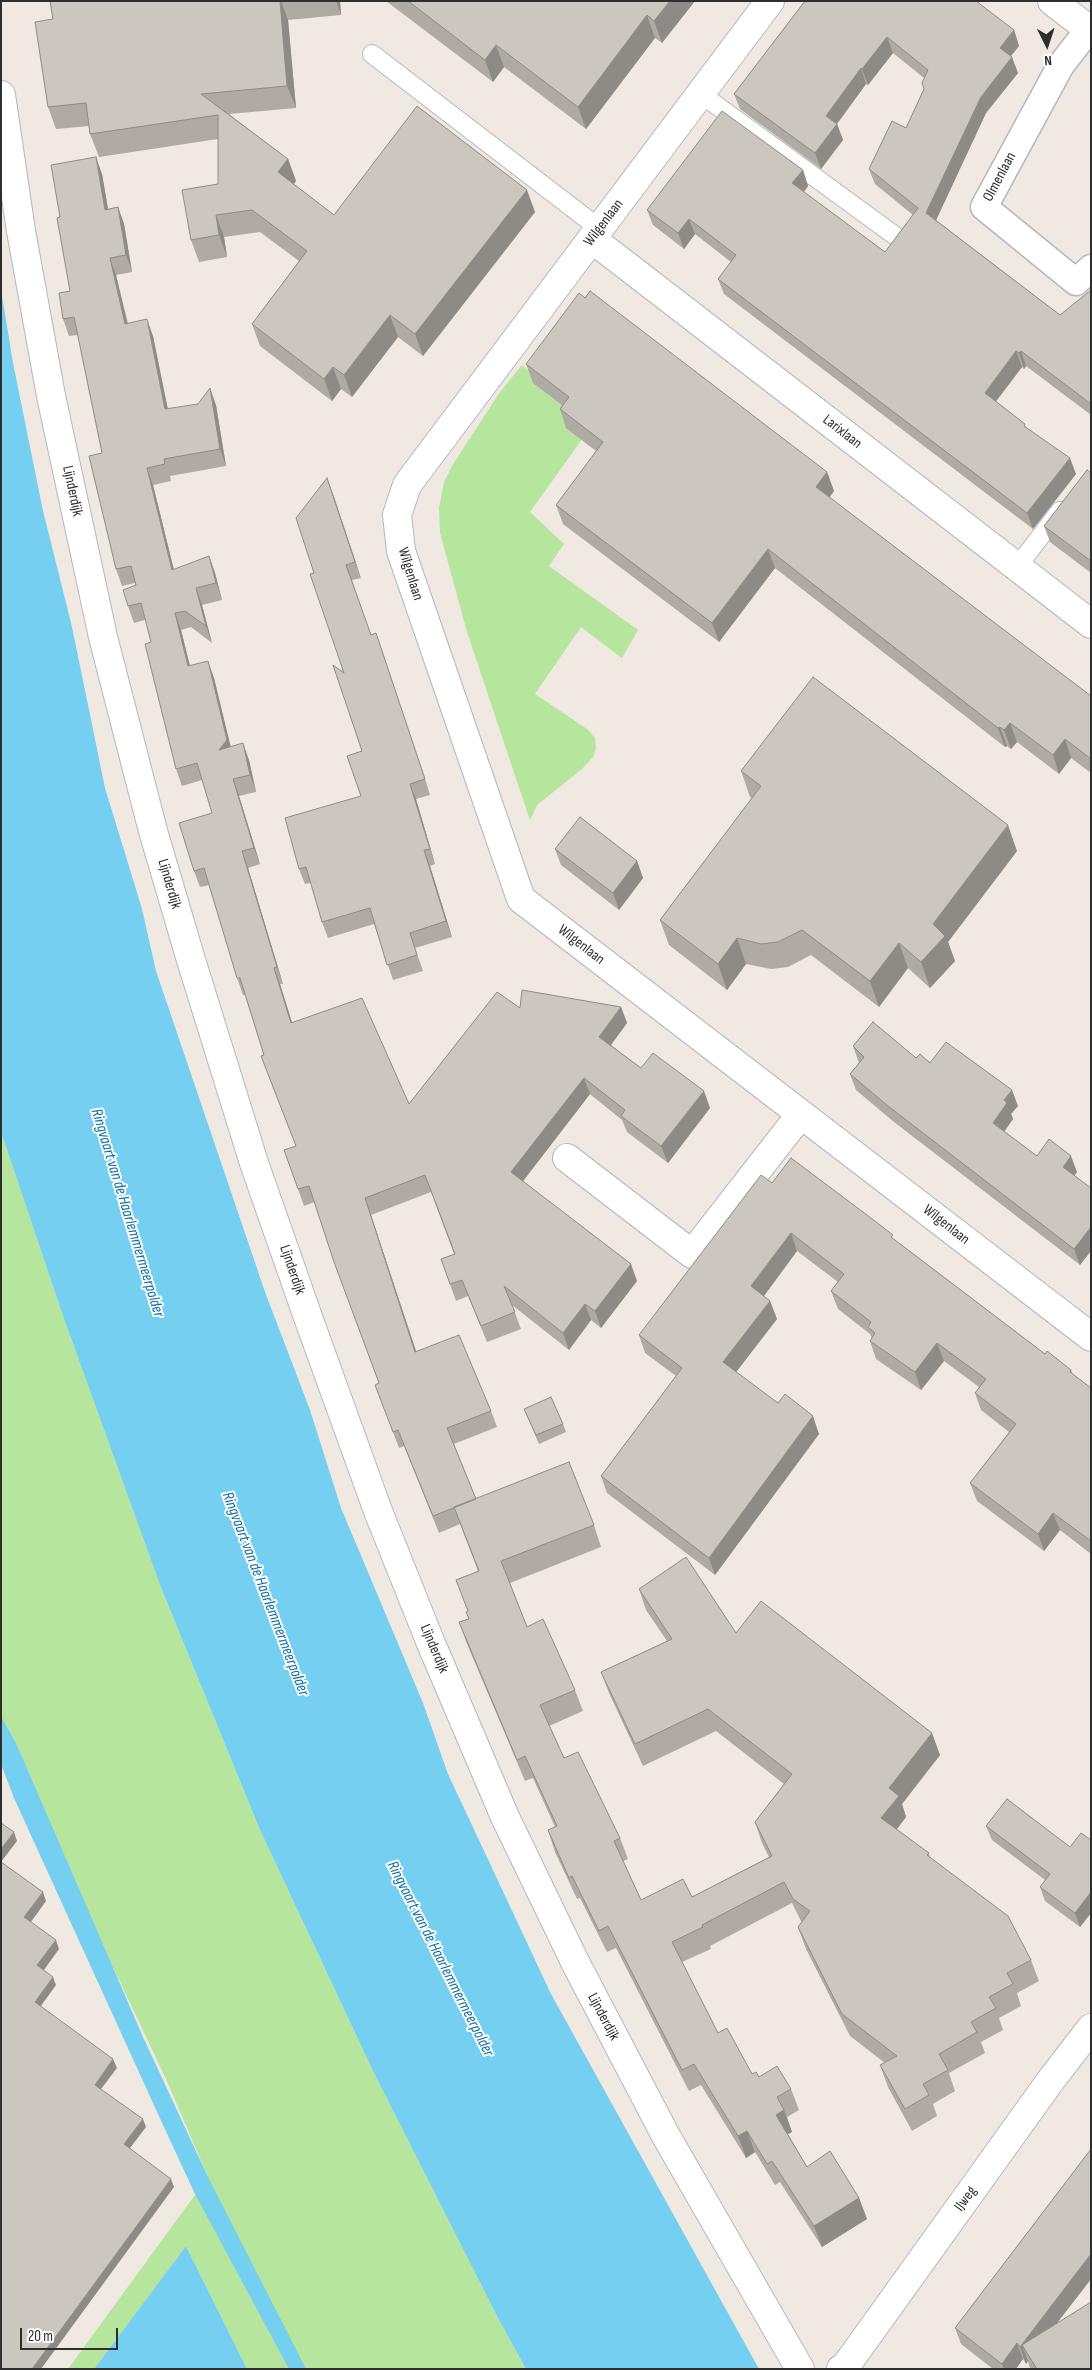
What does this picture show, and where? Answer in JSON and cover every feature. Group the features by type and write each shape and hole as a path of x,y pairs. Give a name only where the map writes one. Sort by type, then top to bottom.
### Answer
{"street":[{"name":"Wilgenlaan","path":"770,1 407,485 397,515 401,551 521,899 1091,1337"},
{"name":"Olmenlaan","path":"1052,1 1090,30 1061,65 984,207 1076,282 1091,268"},
{"name":"Lijnderdijk","path":"1,95 21,231 51,396 103,637 153,831 191,960 251,1154 302,1302 378,1511 430,1641 505,1817 576,1964 666,2136 800,2369"},
{"name":"Larixlaan","path":"596,234 1017,568 1091,624"},
{"path":"567,1158 692,1254 801,1114"},
{"name":"IJweg","path":"840,2369 846,2367 1051,2080 1091,2028"}],"lane":[{"path":"372,54 596,234"},
{"path":"701,94 894,235"},
{"path":"1017,568 1068,501"}],"green space":[{"path":"522,365 593,424 530,512 564,544 549,566 638,630 622,658 581,627 535,694 587,729 595,738 596,748 593,757 582,769 537,805 530,820 467,632 440,533 439,508 444,482 453,464 500,392"},
{"path":"1,1132 63,1316 160,1585 260,1830 373,2071 499,2320 526,2369 247,2369 186,2246 94,2369 68,2369 208,2177 167,2081 104,1948 17,1745 1,1716"}],"water":[{"name":"Ringvaart van de Haarlemmermeerpolder","path":"1,290 13,363 43,511 72,627 105,788 142,909 156,971 265,1292 310,1410 341,1508 423,1703 448,1774 551,1994 759,2369 526,2369 499,2320 373,2071 260,1830 160,1585 63,1316 1,1132"},
{"path":"1,1716 17,1745 143,2037 208,2177 306,2369 289,2369 195,2194 14,1798 1,1764"},
{"path":"186,2246 247,2369 94,2369"}],"building":[{"path":"50,1 280,1 287,86 201,94 288,159 278,172 334,215 417,106 527,190 415,334 390,315 344,375 333,367 324,379 252,324 307,251 252,210 216,215 219,235 191,240 182,190 218,184 218,115 90,134 86,103 48,107 35,22 53,19"},
{"path":"408,1 670,1 654,21 647,15 578,107 496,45 485,60"},
{"path":"805,1 976,1 1014,30 1000,48 1012,57 981,97 926,213 1060,315 1091,290 1091,404 1021,351 1019,353 1016,351 985,393 1025,424 1024,426 1070,458 1027,513 718,279 736,255 689,219 678,233 647,210 722,111 803,170 792,183 885,252 918,208 869,169 892,121 906,128 924,89 922,83 928,70 887,37 861,68 826,116 837,124 815,153 734,94"},
{"path":"96,157 105,210 118,207 126,255 110,258 125,324 147,319 165,409 198,404 210,388 220,449 164,459 165,464 147,468 172,570 209,556 216,583 196,588 206,626 185,611 175,613 188,666 208,661 227,740 219,750 243,743 250,775 233,779 254,848 242,851 277,967 274,968 291,1023 362,998 409,1104 497,992 520,1008 522,990 621,1007 599,1037 641,1068 653,1053 704,1091 661,1146 621,1116 625,1110 584,1078 511,1172 631,1264 595,1311 585,1304 563,1333 504,1286 515,1312 481,1326 462,1280 450,1284 441,1259 455,1254 425,1175 365,1198 415,1352 459,1335 491,1411 447,1428 476,1499 433,1516 398,1430 393,1432 375,1385 379,1383 334,1262 309,1186 298,1189 284,1150 296,1146 261,1056 264,1055 240,978 237,978 204,868 194,871 179,823 212,813 197,763 176,769 145,644 151,642 141,603 128,606 123,590 136,585 131,566 116,569 89,456 102,453 74,317 63,319 59,293 70,291 57,218 60,217 51,165"},
{"path":"590,291 827,472 816,487 1091,696 1091,759 1065,739 1053,755 1010,723 1004,730 1000,727 998,728 768,549 712,623 556,505 603,442 560,409 569,397 526,364 579,293 585,298"},
{"path":"1087,470 1091,473 1091,561 1044,526"},
{"path":"327,478 355,562 346,565 371,635 376,633 425,779 410,784 430,849 424,850 446,921 410,933 417,955 387,965 370,908 322,922 306,867 299,869 285,818 361,796 347,756 362,751 333,665 344,673 310,574 314,573 296,518"},
{"path":"813,677 1008,825 933,924 945,936 921,962 899,943 870,981 802,930 778,942 761,944 737,938 718,964 660,920 761,786 741,771"},
{"path":"580,817 637,861 613,893 555,849"},
{"path":"873,1022 916,1058 920,1054 930,1063 946,1042 1012,1090 1004,1100 1007,1103 993,1123 1037,1156 1049,1139 1071,1156 1063,1167 1091,1188 1091,1227 1074,1249 888,1106 850,1074 864,1057 853,1046"},
{"path":"791,1158 1045,1354 1047,1351 1091,1388 1091,1541 1053,1513 1038,1534 970,1483 1016,1424 975,1393 986,1379 937,1343 915,1372 870,1341 875,1333 868,1327 871,1322 831,1291 844,1274 791,1233 751,1286 770,1301 723,1362 778,1403 785,1394 813,1416 709,1558 601,1476 682,1368 639,1335 761,1175 772,1183"},
{"path":"551,1397 563,1424 536,1435 524,1409"},
{"path":"569,1462 594,1525 501,1561 527,1627 543,1619 575,1690 540,1705 564,1758 578,1752 620,1838 614,1841 641,1900 683,1879 692,1897 772,1856 755,1822 792,1774 708,1709 635,1744 601,1672 672,1639 639,1589 686,1557 736,1633 761,1601 932,1733 889,1788 899,1796 881,1818 929,1853 927,1855 1008,1916 1031,1960 1007,1973 1013,1984 989,1997 996,2008 971,2022 977,2032 939,2054 948,2070 923,2084 929,2095 905,2109 880,2065 897,2056 842,2014 798,1927 810,1911 793,1899 784,1882 672,1942 718,2033 727,2028 752,2074 756,2072 759,2077 777,2066 791,2089 777,2097 784,2110 776,2115 807,2167 830,2151 859,2198 814,2226 772,2161 767,2164 747,2131 738,2136 694,2064 682,2070 608,1926 599,1931 572,1876 569,1878 548,1830 557,1826 525,1756 517,1760 459,1622 469,1619 466,1612 468,1611 456,1580 479,1571 454,1507"},
{"path":"1007,1799 1070,1847 1081,1833 1091,1840 1091,1892 1075,1913 1040,1887 1050,1874 986,1826"},
{"path":"1,1823 14,1832 1,1849"},
{"path":"1,1862 43,1892 24,1917 56,1940 37,1965 53,1977 35,2002 113,2059 95,2085 143,2119 124,2144 171,2179 32,2369 1,2369"},
{"path":"1091,2149 1091,2254 1020,2347 1017,2343 1002,2364 955,2328"},
{"path":"1091,2302 1091,2369 1037,2369 1022,2345"}]}
